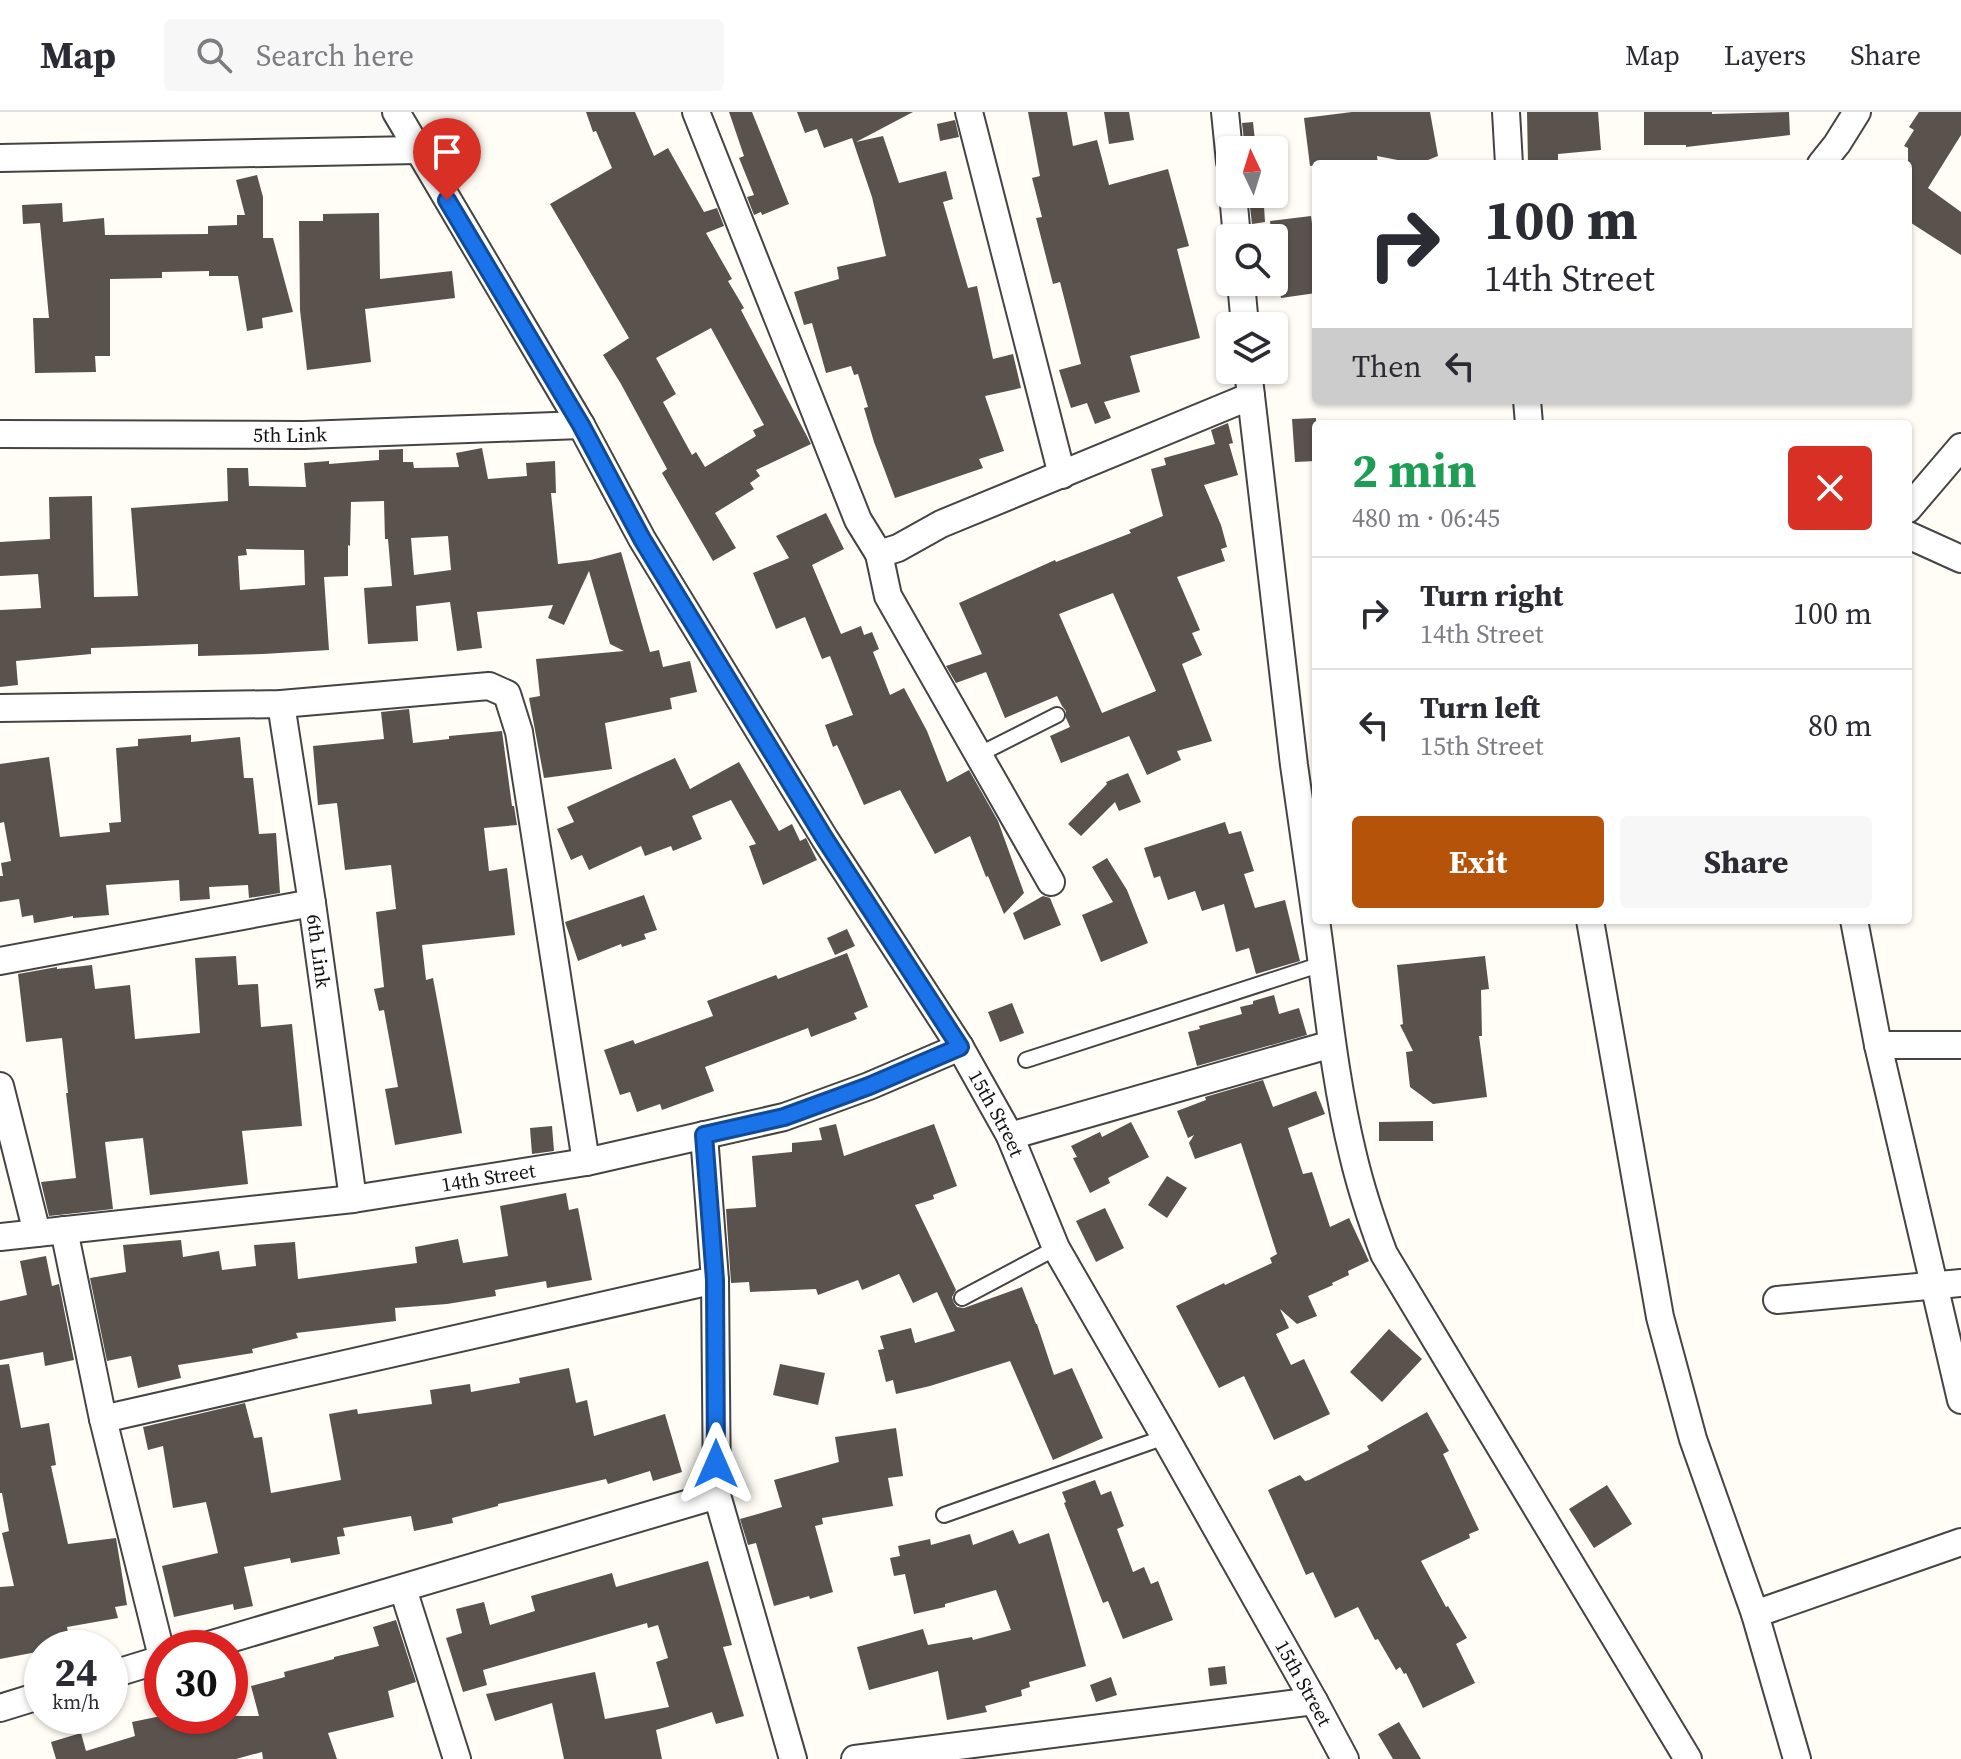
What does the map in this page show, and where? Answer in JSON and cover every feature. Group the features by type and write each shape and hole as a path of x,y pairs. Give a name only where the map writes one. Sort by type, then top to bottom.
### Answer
{"street":[{"name":"15th Street","path":"396,112 581,425 642,539 825,839 960,1047 1010,1136 1056,1248 1345,1759"},
{"path":"696,112 858,520 879,554 888,596 1051,882"},
{"path":"969,112 1062,475"},
{"path":"1225,112 1227,136"},
{"path":"1506,112 1509,160"},
{"path":"1824,160 1857,112"},
{"path":"0,158 417,150"},
{"path":"879,554 898,548 941,524 1062,475 1248,384"},
{"path":"1250,384 1305,762 1312,863"},
{"name":"5th Link","path":"0,434 304,435 581,425"},
{"path":"1912,504 1961,447"},
{"path":"1912,537 1961,559"},
{"path":"0,708 281,704 489,686 507,694 519,732 586,1162"},
{"name":"6th Link","path":"281,704 353,1199"},
{"path":"0,961 312,903"},
{"path":"1317,924 1332,1044 1352,1154 1384,1254 1688,1759"},
{"path":"1591,924 1660,1317 1693,1439 1755,1614 1797,1759"},
{"path":"1855,924 1878,1045 1961,1400"},
{"path":"1010,1136 1332,1044"},
{"path":"1878,1045 1961,1045"},
{"name":"14th Street","path":"0,1237 353,1199 586,1162 784,1117 869,1086 960,1047"},
{"path":"0,1086 37,1233"},
{"path":"704,1135 715,1280 717,1495 793,1759"},
{"path":"64,1230 103,1419 155,1630"},
{"path":"103,1419 715,1280"},
{"path":"1777,1300 1961,1283"},
{"path":"248,1634 717,1495"},
{"path":"1755,1614 1961,1542"},
{"path":"403,1589 457,1759"},
{"path":"0,1708 24,1701"},
{"path":"855,1759 1314,1701"}],"lane":[{"path":"978,755 1057,715"},
{"path":"1026,1060 1322,964"},
{"path":"962,1298 1056,1248"},
{"path":"944,1515 1165,1437"}],"building":[{"path":"586,112 635,112 654,156 668,148 704,212 717,208 724,226 706,233 732,279 728,281 744,308 741,310 811,444 756,470 760,476 750,483 754,489 715,513 736,548 713,561 662,473 667,469 603,355 629,338 550,204 612,168 596,131 593,132","holes":["711,328 764,425 753,430 756,436 705,467 696,452 692,455 663,402 676,394 656,358"]},
{"path":"729,112 752,112 789,204 754,215 747,197 754,195 739,158 744,156"},
{"path":"797,112 913,112 856,142 883,136 899,183 946,171 953,199 943,202 968,288 977,286 993,359 1013,354 1021,388 985,396 1004,451 979,459 983,468 895,498 874,442 858,374 854,375 851,366 826,373 812,323 804,325 794,292 839,279 837,267 886,256 872,197 852,138 824,148 817,129 805,133"},
{"path":"1028,112 1067,112 1073,146 1097,140 1109,185 1168,169 1189,246 1177,249 1200,338 1130,356 1140,392 1104,402 1111,418 1095,424 1087,403 1071,408 1059,370 1081,364 1060,282 1053,284 1036,218 1042,217 1032,178 1040,176"},
{"path":"1104,112 1129,112 1134,140 1109,144"},
{"path":"1352,112 1430,112 1438,156 1428,160 1377,156 1378,160 1312,160 1310,166 1304,118"},
{"path":"1527,112 1598,112 1601,150 1558,154 1558,160 1528,160"},
{"path":"1644,112 1789,112 1790,135 1686,147 1644,145"},
{"path":"1919,112 1961,112 1961,135 1928,188 1961,212 1961,255 1912,224 1912,160 1908,160 1908,148 1904,146 1914,130 1909,127"},
{"path":"955,120 959,137 940,141 937,124"},
{"path":"1253,122 1254,136 1243,136 1242,123"},
{"path":"257,175 263,197 263,238 273,238 293,312 262,318 263,328 247,331 238,276 209,276 209,271 162,272 162,278 110,279 110,356 95,356 96,372 35,373 33,318 49,318 40,223 23,224 22,205 62,203 63,222 104,218 105,235 208,234 208,226 237,225 237,215 245,215 236,180"},
{"path":"1250,208 1264,208 1265,222 1252,224"},
{"path":"379,213 380,279 452,271 455,298 365,309 371,362 307,370 300,310 299,221 323,221 323,214"},
{"path":"1311,216 1312,294 1281,298 1288,296 1288,224 1270,224 1270,221"},
{"path":"1316,418 1312,420 1312,461 1295,462 1292,419"},
{"path":"1228,423 1233,443 1229,444 1238,475 1204,485 1221,525 1227,547 1221,549 1225,561 1177,577 1200,630 1192,633 1202,655 1182,664 1212,741 1177,751 1181,760 1147,775 1129,736 1061,763 1050,736 1070,727 1066,711 1057,696 1005,718 986,672 956,683 946,666 982,654 959,603 1055,560 1131,533 1129,530 1163,516 1151,469 1166,465 1164,458 1215,444 1211,430","holes":["1113,593 1156,691 1102,713 1059,614"]},
{"path":"482,448 488,479 527,476 526,463 555,461 556,493 551,493 558,564 621,552 650,652 659,650 663,667 690,661 697,692 670,698 672,709 605,723 612,769 544,778 529,698 540,696 536,659 624,651 610,644 589,571 564,625 548,618 553,605 477,612 482,648 457,651 450,602 416,606 418,641 368,644 364,588 392,586 388,539 385,539 384,501 351,502 348,576 324,577 329,650 198,656 198,644 91,648 91,654 16,661 18,685 0,687 0,610 41,608 38,574 0,576 0,542 50,539 49,497 92,496 94,597 138,596 131,508 228,501 227,468 248,468 249,486 306,487 304,463 379,460 379,450 403,449 403,462 413,462 414,468 459,467 456,453","holes":["448,536 451,570 414,575 411,538","246,549 304,550 305,585 240,590 238,556 247,555"]},
{"path":"826,513 844,549 812,565 841,634 861,626 864,635 872,632 879,649 873,652 890,695 904,688 927,731 947,782 969,770 998,821 1024,893 1004,914 970,836 935,854 900,790 864,805 837,745 833,747 825,725 853,715 830,656 822,659 805,617 776,629 753,573 789,558 776,536"},
{"path":"409,709 413,743 502,731 517,825 484,828 489,871 507,868 515,935 422,945 426,980 433,978 462,1133 395,1145 385,1089 398,1087 384,1010 379,1011 374,989 384,987 376,912 396,909 391,865 345,870 337,803 318,805 313,746 384,739 381,712"},
{"path":"191,735 191,742 240,737 244,778 253,778 259,834 276,833 280,893 249,898 248,885 209,887 210,899 180,901 179,880 106,885 109,915 73,916 34,923 33,915 22,917 19,899 0,902 1,863 11,861 4,822 0,823 0,764 49,757 60,837 110,832 109,823 121,822 116,748 138,746 138,739"},
{"path":"675,758 690,789 739,762 779,831 792,824 800,841 806,838 817,860 763,885 749,846 756,844 731,800 692,816 702,839 673,851 671,846 645,856 641,846 589,870 582,855 571,860 557,829 574,822 567,807"},
{"path":"1128,773 1141,802 1119,811 1115,802 1081,836 1068,824 1106,782"},
{"path":"1225,822 1229,834 1241,831 1254,871 1244,874 1255,908 1285,900 1300,961 1256,974 1249,948 1236,952 1224,904 1202,911 1195,891 1168,900 1160,876 1154,878 1144,848"},
{"path":"1107,858 1127,890 1148,943 1101,962 1082,915 1113,902 1092,867"},
{"path":"644,895 657,930 644,934 646,939 622,947 621,944 578,961 565,922"},
{"path":"1043,896 1050,898 1061,925 1024,940 1013,913"},
{"path":"847,929 855,946 835,955 827,938"},
{"path":"847,953 868,1007 854,1013 857,1019 811,1037 808,1028 705,1067 714,1091 662,1110 660,1104 637,1112 630,1092 620,1095 604,1050 633,1040 635,1044 713,1016 707,1001"},
{"path":"236,956 238,985 258,984 261,1027 292,1024 302,1126 242,1131 248,1184 150,1195 143,1138 105,1142 113,1209 49,1216 41,1182 76,1178 62,1038 26,1042 18,974 92,965 95,989 130,985 135,1039 200,1033 195,958"},
{"path":"1485,956 1489,989 1481,990 1482,1036 1479,1036 1487,1097 1433,1104 1410,1087 1406,1052 1413,1051 1400,1025 1403,1024 1397,965"},
{"path":"1274,995 1279,1014 1299,1008 1307,1035 1197,1066 1188,1032 1242,1014 1240,1007"},
{"path":"1012,1003 1024,1033 1000,1042 988,1012"},
{"path":"1263,1080 1273,1107 1316,1091 1325,1114 1288,1128 1303,1174 1312,1172 1330,1227 1349,1218 1369,1261 1348,1271 1349,1275 1333,1285 1308,1296 1317,1316 1297,1324 1280,1309 1289,1328 1276,1334 1291,1365 1304,1359 1330,1414 1274,1440 1244,1376 1219,1388 1176,1306 1272,1263 1270,1258 1277,1254 1241,1143 1195,1159 1189,1143 1194,1135 1188,1138 1177,1111 1206,1100 1205,1097"},
{"path":"1433,1121 1433,1141 1379,1141 1379,1122"},
{"path":"1131,1122 1149,1157 1108,1178 1110,1183 1090,1193 1073,1158 1077,1157 1071,1146 1100,1132 1102,1137"},
{"path":"836,1124 844,1156 934,1124 957,1186 915,1205 956,1290 952,1297 954,1303 964,1308 1022,1287 1054,1375 1072,1368 1103,1438 1053,1460 1010,1361 896,1394 893,1380 886,1382 878,1350 884,1349 880,1336 911,1328 915,1343 955,1331 937,1292 913,1303 899,1274 862,1290 858,1280 818,1295 816,1289 750,1292 749,1282 731,1283 726,1209 756,1207 752,1156 792,1152 792,1143 822,1140 819,1128"},
{"path":"552,1126 554,1151 532,1154 530,1128"},
{"path":"1167,1176 1187,1188 1167,1218 1148,1205"},
{"path":"566,1193 569,1210 578,1208 592,1280 547,1288 546,1281 495,1290 496,1296 395,1308 396,1321 296,1333 298,1338 252,1349 253,1353 178,1365 181,1378 138,1388 131,1356 107,1361 90,1278 126,1272 123,1245 181,1240 183,1257 219,1251 222,1270 256,1266 254,1245 295,1242 298,1279 417,1263 415,1247 458,1239 463,1263 508,1256 500,1206"},
{"path":"1105,1208 1124,1248 1096,1262 1076,1221"},
{"path":"46,1256 52,1286 59,1284 74,1360 45,1366 43,1352 0,1360 0,1301 27,1295 20,1261"},
{"path":"1389,1329 1422,1359 1382,1402 1350,1372"},
{"path":"9,1364 21,1428 49,1423 56,1465 51,1466 68,1544 116,1538 127,1605 115,1607 118,1618 67,1627 68,1630 24,1630 24,1654 0,1659 0,1587 14,1586 2,1533 9,1531 0,1493 0,1365"},
{"path":"780,1364 825,1373 818,1405 773,1395"},
{"path":"569,1368 576,1403 587,1400 594,1436 665,1414 682,1472 653,1481 650,1471 608,1484 606,1479 498,1504 452,1518 453,1523 414,1531 411,1516 343,1528 345,1536 337,1537 340,1554 291,1563 290,1558 244,1567 253,1606 234,1610 233,1604 174,1617 162,1566 218,1553 206,1502 173,1508 163,1446 148,1450 143,1427 245,1403 254,1438 262,1437 271,1493 341,1480 329,1414 357,1409 358,1414 432,1404 430,1390 470,1384 471,1392 520,1383 519,1378"},
{"path":"1427,1412 1449,1451 1443,1454 1479,1530 1469,1534 1470,1538 1421,1561 1467,1638 1456,1644 1475,1683 1423,1708 1406,1673 1400,1667 1396,1670 1378,1639 1375,1640 1358,1607 1335,1618 1313,1572 1306,1575 1268,1490 1300,1475 1305,1481 1309,1480 1369,1450 1367,1446"},
{"path":"896,1428 903,1476 888,1478 893,1506 822,1518 823,1524 815,1526 833,1592 774,1606 756,1543 748,1545 740,1519 782,1507 774,1480 839,1462 835,1437"},
{"path":"1095,1480 1101,1495 1111,1491 1124,1526 1117,1529 1133,1572 1144,1567 1151,1584 1158,1581 1173,1620 1123,1639 1108,1601 1103,1603 1062,1492"},
{"path":"1607,1485 1632,1524 1594,1548 1569,1509"},
{"path":"1013,1530 1019,1544 1049,1533 1086,1666 1029,1682 1030,1687 1021,1690 1022,1696 985,1706 987,1712 947,1720 938,1671 869,1690 857,1647 923,1629 928,1645 972,1637 973,1640 1011,1630 996,1590 914,1614 905,1574 894,1576 890,1558 900,1556 898,1546 930,1539 931,1545 970,1534 973,1545"},
{"path":"708,1561 732,1645 723,1647 744,1716 716,1724 712,1712 656,1730 662,1759 564,1759 552,1703 495,1721 486,1694 595,1672 605,1719 669,1707 656,1662 668,1658 658,1625 648,1628 647,1623 483,1670 487,1685 463,1692 446,1638 462,1633 456,1609 484,1602 490,1625 535,1611 531,1596 612,1573 616,1587"},
{"path":"396,1620 416,1682 388,1691 394,1717 328,1733 337,1759 263,1759 262,1752 236,1759 56,1759 51,1742 81,1734 86,1751 135,1736 132,1722 144,1720 144,1734 248,1734 248,1716 259,1716 251,1686 285,1677 284,1672 379,1646 373,1627"},
{"path":"1225,1666 1227,1684 1210,1686 1208,1668"},
{"path":"1111,1677 1117,1695 1096,1702 1090,1685"},
{"path":"1399,1722 1421,1759 1393,1759 1378,1734"}],"route":[{"path":"447,200 581,425 642,539 825,839 960,1047 869,1086 784,1117 704,1135 715,1280 716,1464"}]}
